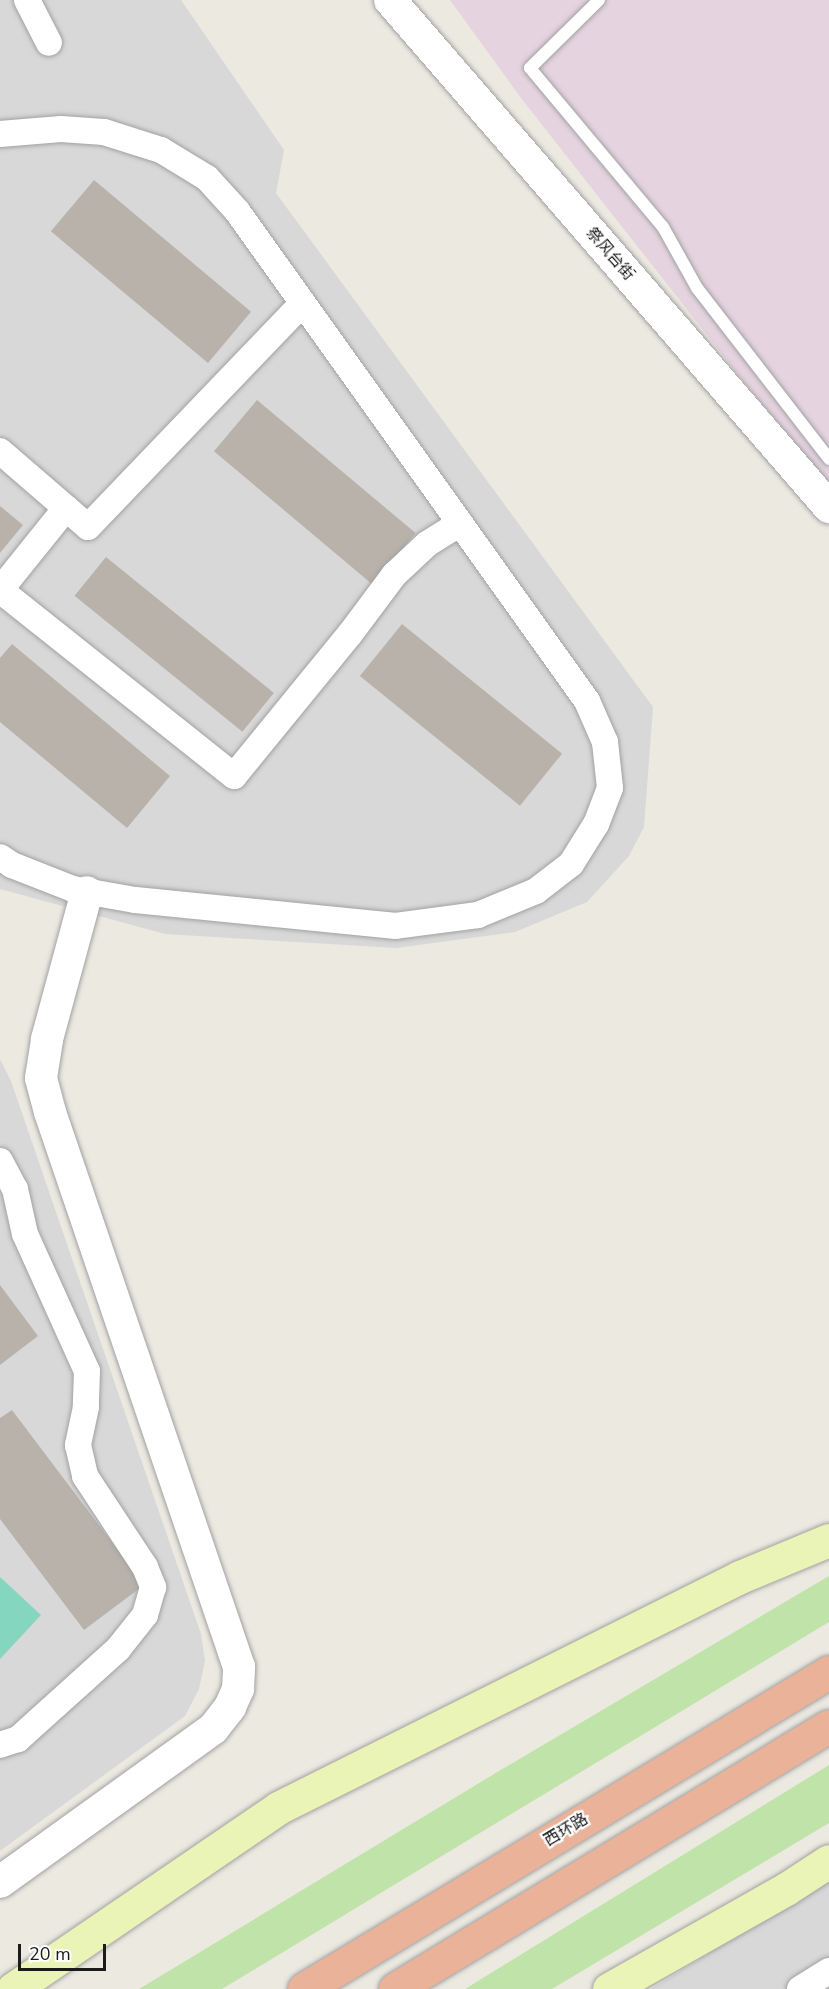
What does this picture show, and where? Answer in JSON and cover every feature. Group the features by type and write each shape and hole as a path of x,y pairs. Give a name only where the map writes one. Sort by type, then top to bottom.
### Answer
{"highway":[{"name":"西环路","path":"304,1989 829,1672"},
{"path":"395,1989 829,1726"}],"main road":[{"path":"13,1989 278,1808 740,1577 829,1540"},
{"path":"609,1989 786,1889 829,1861"}],"street":[{"path":"27,0 49,44"},
{"name":"祭风台街","path":"390,0 829,507"},
{"path":"0,134 62,129 104,132 161,150 207,178 237,211 587,701 605,742 610,789 597,824 571,864 536,891 478,915 396,926 135,900 87,892 12,865 0,857"},
{"path":"0,451 88,526 303,303"},
{"path":"66,508 0,590 234,776 350,634 394,575 427,544 460,523"},
{"path":"0,1882 213,1729 230,1707 238,1689 239,1666 53,1123 41,1078 47,1039 87,892"},
{"path":"0,1161 15,1189 25,1234 87,1371 86,1407 78,1445 85,1476 145,1567 153,1587 145,1615 118,1649 18,1739 0,1744"},
{"path":"800,1989 829,1971"}],"lane":[{"path":"598,0 530,68 663,227 698,288 829,459"}],"shaded area":[{"path":"0,0 181,0 284,150 276,193 653,707 644,827 629,856 587,902 515,932 396,948 165,934 0,889"},
{"path":"450,0 829,0 829,484 743,381 521,98"},
{"path":"0,1059 11,1081 201,1634 205,1661 199,1689 185,1716 0,1851"},
{"path":"829,1879 829,1989 651,1989"}],"green space":[{"path":"829,1576 829,1622 222,1989 139,1989 499,1771"},
{"path":"0,1577 41,1615 0,1659"},
{"path":"829,1765 829,1823 552,1989 465,1989"}],"building":[{"path":"94,180 251,312 208,363 51,231"},
{"path":"257,400 416,533 373,584 214,451"},
{"path":"0,506 23,525 0,553"},
{"path":"106,557 274,693 242,732 75,596"},
{"path":"402,624 562,754 520,806 360,676"},
{"path":"12,644 170,776 127,828 0,722 0,658"},
{"path":"0,1285 38,1336 0,1365"},
{"path":"12,1410 144,1585 84,1630 0,1519 0,1418"}]}
